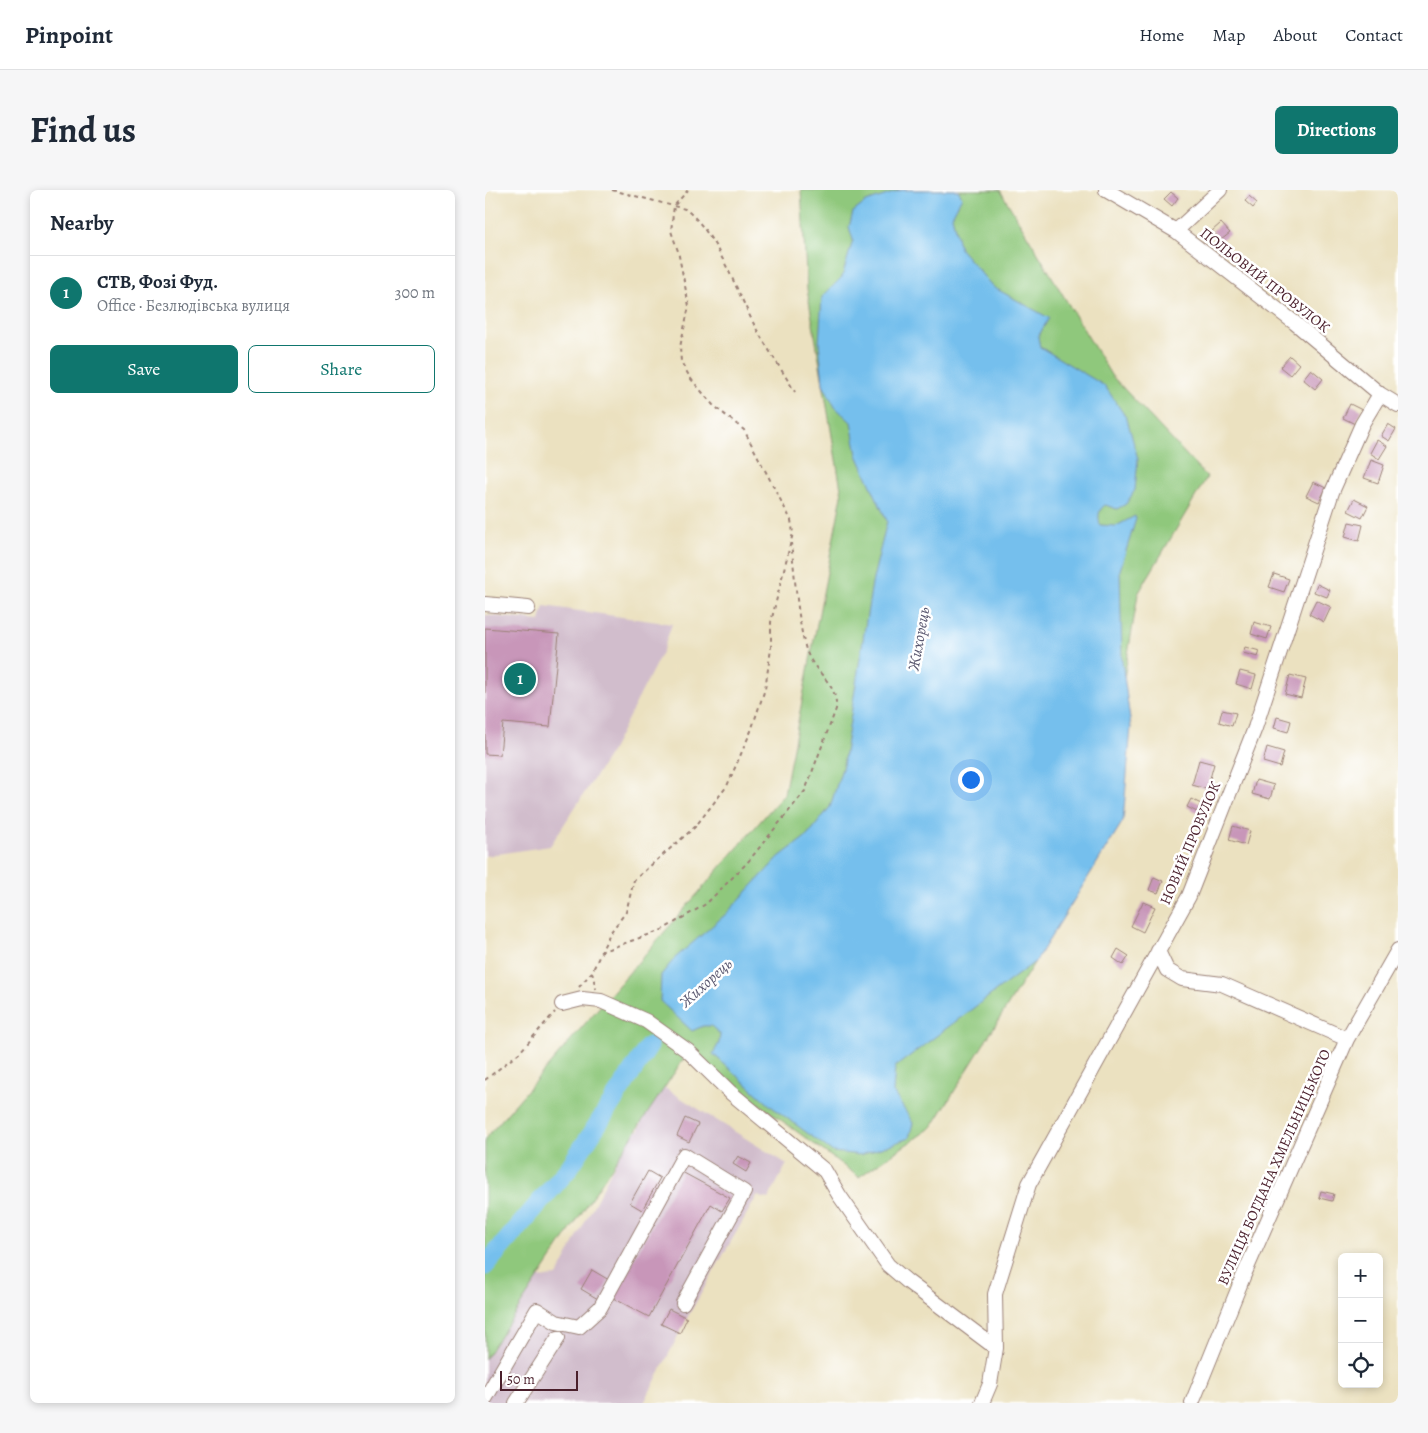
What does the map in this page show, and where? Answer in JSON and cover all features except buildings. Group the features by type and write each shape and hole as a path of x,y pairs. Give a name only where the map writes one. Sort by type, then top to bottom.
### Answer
{"street":[{"name":"ПОЛЬОВИЙ ПРОВУЛОК","path":"1106,190 1176,231 1295,322 1380,394 1398,405"},
{"path":"1176,231 1220,190"},
{"name":"НОВИЙ ПРОВУЛОК","path":"982,1403 990,1384 996,1348 995,1294 1029,1184 1189,896 1255,728 1332,492 1362,424 1380,394"},
{"path":"485,604 528,608"},
{"name":"ВУЛИЦЯ БОГДАНА ХМЕЛЬНИЦЬКОГО","path":"1192,1403 1243,1277 1347,1039 1398,950"},
{"path":"1158,952 1167,970 1181,979 1222,984 1347,1039"},
{"path":"562,1004 582,999 601,1001 646,1021 688,1052 731,1093 825,1171 839,1195 888,1265 907,1282 996,1348"},
{"path":"485,1399 537,1310 556,1322 579,1327 600,1308 684,1155 744,1192 683,1303"},
{"path":"515,1403 558,1338"}],"path":[{"path":"611,190 685,209 694,216 713,245 758,331 795,392"},
{"path":"485,1080 519,1053 592,972 610,933 626,912 634,880 695,827 727,786 751,731 765,689 771,649 771,622 793,533 791,520 744,430 713,405 691,379 681,362 680,347 689,306 678,251 671,231 674,206 688,190"},
{"path":"600,952 662,930 706,904 747,864 805,791 836,709 837,697 832,686 815,669 805,646 791,541"},
{"path":"592,972 595,988 601,1001"}],"shaded area":[{"path":"544,606 672,624 663,650 611,752 550,846 485,856 485,615 540,621"},
{"path":"660,1085 787,1164 768,1199 757,1196 687,1318 644,1403 485,1403 485,1359 531,1279 557,1276 633,1129 638,1131"}],"green space":[{"path":"801,190 1000,190 1111,375 1207,477 1138,594 1092,870 932,1127 859,1177 688,1052 485,1359 485,1139 784,794 842,495 807,289"}],"water":[{"path":"902,190 958,190 962,197 952,216 960,249 993,287 1049,318 1038,337 1040,347 1105,386 1127,419 1138,459 1135,490 1126,504 1117,509 1105,505 1101,509 1099,516 1100,525 1116,526 1135,516 1136,519 1120,570 1122,661 1131,727 1123,821 1036,961 895,1067 893,1092 913,1123 909,1138 861,1155 833,1152 772,1107 713,1054 719,1043 720,1034 711,1026 703,1026 692,1031 660,1001 661,975 675,958 726,914 779,857 808,835 830,807 843,765 872,583 887,521 857,455 851,422 835,407 823,384 819,342 822,297 842,277 853,240 849,227 853,212 866,202"}],"waterway":[{"name":"Жихорець","path":"485,1266 569,1168 649,1046"}],"place":[{"name":"СТВ, Фозі Фуд.","path":"520,679"}]}
